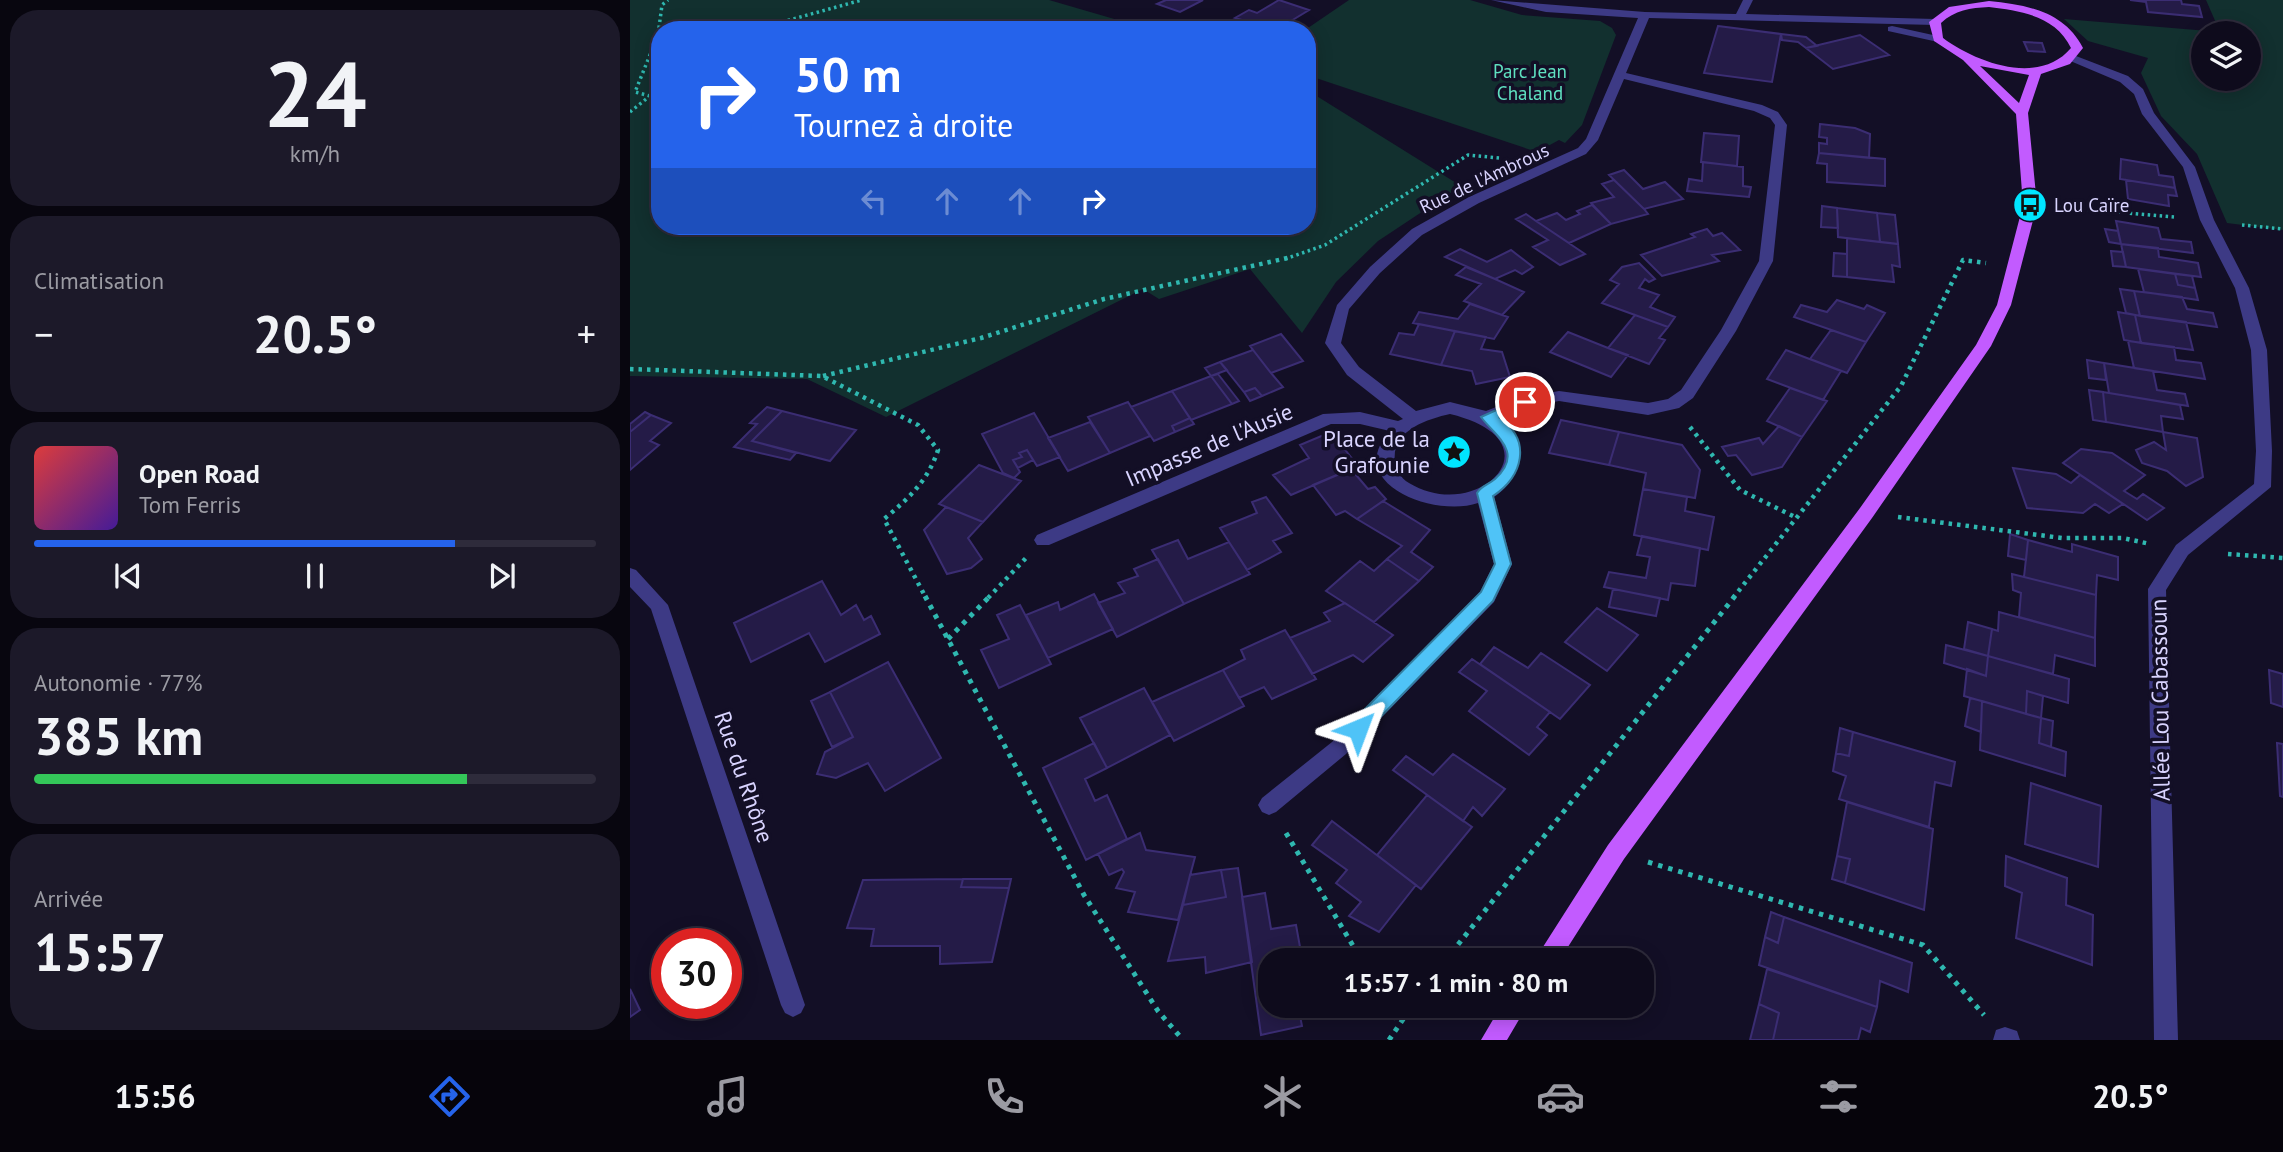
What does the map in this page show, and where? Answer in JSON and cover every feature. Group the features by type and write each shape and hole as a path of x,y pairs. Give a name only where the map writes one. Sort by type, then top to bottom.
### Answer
{"main road":[{"path":"2015,0 2026,10"},
{"path":"1965,58 2000,68 2051,68 2072,58 2077,48 2073,37 2063,26 2026,10 1989,4 1958,4 1935,22 1938,39 1965,58 2022,113"},
{"path":"1553,948 1616,852 1866,513 1983,346 2004,305 2030,205 2022,113 2036,70"},
{"path":"1493,1040 1507,1018"}],"street":[{"path":"1496,0 1546,9 1645,15 1935,22"},
{"path":"1740,16 1748,0"},
{"name":"Rue de l'Ambrous","path":"1412,417 1353,371 1334,343 1342,308 1375,270 1417,232 1474,200 1566,161 1592,140 1622,75 1645,15"},
{"path":"1847,19 1938,39"},
{"name":"Allée Lou Cabassoun","path":"2072,58 2124,79 2139,92 2148,114 2189,167 2207,220 2242,288 2259,350 2264,452 2262,487 2182,550 2158,589 2166,1040"},
{"path":"1488,417 1525,402 1559,396 1647,408 1673,404 1686,394 1721,341 1766,261 1781,125 1773,115 1758,108 1622,75"},
{"path":"1450,408 1488,417 1502,427 1511,440 1514,455 1510,470 1500,483 1484,493 1464,500 1441,501 1419,496 1401,486 1389,472 1385,457 1388,441 1398,427 1412,417 1450,408"},
{"name":"Impasse de l'Ausie","path":"1043,540 1329,418 1360,418 1398,427"},
{"path":"1269,805 1339,747 1488,597 1503,564 1484,493"},
{"name":"Rue du Rhône","path":"630,575 659,606 793,1005"}],"path":[{"path":"660,21 662,5 668,0"},
{"path":"786,21 862,0"},
{"path":"650,96 635,92 651,52"},
{"path":"630,112 650,96"},
{"path":"630,369 822,376 981,338 1104,299 1290,258 1325,245 1468,155 1483,154 1498,158 1534,174"},
{"path":"2030,205 2283,229"},
{"path":"1455,948 1901,386 1963,260 2015,265"},
{"path":"822,376 918,425 938,450 933,470 920,487 884,519 1084,895 1158,1011 1183,1040"},
{"path":"1673,404 1740,491 1797,518"},
{"path":"1866,513 2062,538 2123,538 2182,550 2283,558"},
{"path":"948,639 1043,540"},
{"path":"1269,805 1354,948"},
{"path":"1616,852 1923,945 2007,1040"},
{"path":"1396,1018 1399,1024"},
{"path":"1389,1040 1403,1018"}],"green space":[{"path":"630,0 1049,0 1121,21 651,21 651,235 1316,235 1316,96 1461,186 1378,241 1336,282 1302,333 1250,269 1159,299 1143,289 886,417 807,379 630,376"},
{"name":"Parc Jean Chaland","path":"1349,0 1470,0 1522,15 1600,21 1612,28 1616,35 1582,125 1565,143 1559,140 1537,152 1316,78 1316,22"},
{"path":"2206,0 2283,0 2283,230 2227,223 2197,154 2161,116 2141,73 2148,58 2088,41 2064,19 2191,30 2191,91 2261,91 2261,21 2215,21"}],"building":[{"path":"1166,0 1203,0 1180,12 1157,4"},
{"path":"1279,0 1309,10 1291,21 1245,21 1235,18 1249,10 1257,13"},
{"path":"2130,0 2181,0 2182,4 2199,6 2202,17 2148,12 2146,2"},
{"path":"1718,26 1781,34 1772,82 1704,73"},
{"path":"1781,34 1806,37 1817,46 1806,48 1798,42 1782,40"},
{"path":"1860,35 1889,55 1833,69 1806,48"},
{"path":"2024,42 2042,43 2045,52 2028,51"},
{"path":"1820,124 1855,128 1870,134 1869,158 1819,153 1819,143 1827,144 1827,138 1819,137"},
{"path":"1704,133 1739,136 1737,166 1701,162"},
{"path":"1819,153 1885,159 1885,186 1827,182 1827,164 1817,163"},
{"path":"2121,159 2157,165 2159,175 2173,177 2175,188 2120,179"},
{"path":"1703,162 1743,167 1743,186 1751,187 1749,197 1687,191 1689,179 1702,181"},
{"path":"1624,170 1643,189 1665,182 1683,199 1644,209 1609,175"},
{"path":"1614,180 1648,214 1611,224 1591,203 1614,197 1602,184"},
{"path":"2126,180 2175,188 2177,196 2168,195 2169,206 2128,199"},
{"path":"1592,205 1611,224 1569,243 1536,221 1557,213 1566,220 1580,214 1577,211"},
{"path":"1822,206 1837,208 1838,228 1821,227"},
{"path":"1837,208 1877,213 1880,242 1838,237"},
{"path":"1877,213 1895,215 1898,244 1880,242"},
{"path":"1526,214 1585,254 1560,265 1533,247 1548,240 1516,219"},
{"path":"2116,221 2158,228 2161,239 2191,242 2193,253 2121,244"},
{"path":"1707,229 1713,236 1722,233 1740,250 1712,255 1719,261 1662,276 1641,255 1695,237 1691,234"},
{"path":"2105,229 2118,231 2121,244 2109,242"},
{"path":"1847,238 1898,244 1900,267 1892,265 1894,282 1847,277"},
{"path":"2121,244 2158,248 2159,257 2198,263 2201,277 2126,267"},
{"path":"1460,249 1487,262 1511,250 1533,267 1522,274 1515,270 1495,279 1445,257"},
{"path":"2111,251 2123,252 2126,267 2113,266"},
{"path":"1834,253 1847,254 1847,277 1833,276"},
{"path":"1639,263 1655,279 1649,282 1645,279 1639,288 1659,295 1650,307 1675,317 1668,327 1602,303 1619,284 1610,280 1622,267"},
{"path":"1466,267 1524,292 1502,315 1464,301 1481,284 1456,275"},
{"path":"2138,269 2175,274 2178,285 2195,288 2198,300 2144,292"},
{"path":"2175,274 2192,276 2195,288 2178,285"},
{"path":"2120,289 2134,291 2140,316 2126,313"},
{"path":"2134,291 2182,297 2187,309 2213,313 2217,327 2140,316"},
{"path":"1837,300 1864,309 1867,305 1885,313 1866,342 1794,317 1801,305 1827,312"},
{"path":"1470,304 1508,317 1494,339 1413,323 1419,312 1458,319"},
{"path":"2118,312 2135,315 2141,343 2124,340"},
{"path":"1635,315 1668,327 1659,338 1665,340 1649,364 1608,348"},
{"path":"2135,315 2186,322 2193,350 2141,343"},
{"path":"1419,324 1455,331 1441,365 1390,354 1399,333 1414,335"},
{"path":"1831,330 1866,342 1847,373 1810,359"},
{"path":"1455,331 1486,337 1481,349 1502,352 1510,377 1476,384 1472,371 1441,365"},
{"path":"1568,332 1628,355 1611,377 1550,352"},
{"path":"1281,334 1303,361 1271,373 1250,346"},
{"path":"2128,341 2174,347 2176,360 2201,363 2205,379 2134,368"},
{"path":"1253,350 1283,387 1262,396 1255,388 1244,392 1220,362"},
{"path":"1786,350 1841,371 1823,400 1767,379"},
{"path":"2087,360 2104,363 2106,380 2089,378"},
{"path":"1220,362 1227,370 1211,376 1205,368"},
{"path":"2104,363 2153,371 2157,390 2185,394 2188,406 2109,393"},
{"path":"1218,374 1239,401 1232,404 1211,376"},
{"path":"1211,376 1232,404 1191,420 1172,391"},
{"path":"1255,388 1262,396 1250,401 1244,392"},
{"path":"1790,388 1827,401 1802,437 1767,421"},
{"path":"2089,390 2103,392 2106,422 2093,420"},
{"path":"1172,391 1190,418 1172,426 1175,432 1154,441 1131,407"},
{"path":"2103,392 2180,405 2183,419 2161,416 2163,432 2106,422"},
{"path":"1128,402 1150,436 1110,453 1088,417"},
{"path":"767,407 782,411 752,441 796,453 790,460 734,447 757,424 750,423"},
{"path":"782,411 856,430 830,461 752,441"},
{"path":"645,412 651,415 630,432 630,424"},
{"path":"1034,413 1060,457 1037,466 1027,450 1019,453 1022,457 1013,460 1020,472 1014,478 1003,473 982,434"},
{"path":"651,415 671,423 650,441 659,445 630,470 630,432"},
{"path":"1190,418 1194,424 1175,432 1172,426"},
{"path":"1561,420 1619,432 1609,465 1549,453"},
{"path":"1090,422 1110,453 1068,471 1048,438"},
{"path":"1779,426 1802,437 1782,467 1752,475 1736,455 1728,456 1722,447 1759,438 1763,444"},
{"path":"1331,432 1358,466 1291,495 1273,475 1309,458 1300,445"},
{"path":"1619,432 1682,445 1700,470 1695,498 1643,489 1646,473 1609,465"},
{"path":"2163,432 2197,438 2203,477 2186,486 2167,471 2142,463 2136,450 2154,442 2166,450"},
{"path":"2081,449 2112,453 2145,475 2124,491 2137,499 2143,494 2164,508 2147,520 2063,463"},
{"path":"1027,450 1033,460 1018,468 1013,460 1022,457 1019,453"},
{"path":"979,465 1021,481 983,522 939,504"},
{"path":"2013,468 2056,474 2071,483 2080,475 2123,504 2109,513 2095,504 2083,513 2027,508"},
{"path":"1351,469 1368,489 1375,487 1386,499 1357,519 1345,511 1336,515 1313,485"},
{"path":"1643,489 1687,497 1685,511 1714,517 1708,550 1634,535"},
{"path":"1266,497 1292,533 1273,541 1281,552 1247,570 1220,528 1257,513 1252,502"},
{"path":"1383,501 1430,530 1411,552 1433,567 1419,581 1387,559 1402,546 1357,519"},
{"path":"946,507 983,522 968,538 982,559 971,568 947,574 924,530"},
{"path":"2010,534 2028,540 2026,560 2008,556"},
{"path":"1642,536 1700,548 1695,586 1671,583 1668,600 1604,587 1609,572 1646,578 1650,557 1637,555"},
{"path":"1178,540 1188,559 1229,542 1250,574 1184,604 1152,550"},
{"path":"2028,540 2072,552 2072,544 2118,557 2118,580 2097,575 2096,595 2024,577"},
{"path":"1158,559 1184,604 1117,637 1098,603 1125,593 1118,583 1138,576 1134,569"},
{"path":"1387,559 1419,581 1374,622 1326,591 1360,561 1374,571"},
{"path":"2012,574 2096,595 2095,638 2019,617 2021,593 2013,590"},
{"path":"822,581 841,615 856,605 864,620 871,616 880,634 825,662 809,633 751,662 734,623"},
{"path":"1613,589 1660,598 1656,616 1609,607"},
{"path":"1094,594 1113,629 1048,658 1026,615 1058,602 1060,610"},
{"path":"1345,603 1393,635 1363,662 1353,655 1312,674 1290,638 1330,621 1324,613"},
{"path":"1020,605 1051,664 999,688 981,650 1009,639 997,615"},
{"path":"1597,608 1638,635 1607,671 1565,642"},
{"path":"1999,612 2095,638 2095,666 2055,655 2053,674 1988,656 1992,629 1998,631"},
{"path":"1968,622 1992,629 1988,656 1964,649"},
{"path":"1285,630 1316,679 1272,699 1264,687 1239,698 1223,670 1245,659 1241,650"},
{"path":"1946,645 1988,656 1986,676 1944,663"},
{"path":"1494,647 1528,668 1541,653 1590,685 1560,719 1480,664"},
{"path":"1988,656 2069,679 2068,703 2027,691 2026,714 1964,696 1967,669 1986,676"},
{"path":"1472,659 1550,712 1537,727 1547,735 1529,755 1469,711 1487,691 1459,672"},
{"path":"888,662 941,758 885,791 868,763 836,778 817,774 825,752 853,737 830,692"},
{"path":"1223,670 1244,706 1174,741 1152,702"},
{"path":"2269,670 2283,674 2283,707 2271,703"},
{"path":"1144,688 1170,735 1107,768 1080,718"},
{"path":"2027,691 2043,696 2041,718 2026,714"},
{"path":"830,692 853,737 832,747 811,701"},
{"path":"1970,698 1982,701 1981,732 1965,726"},
{"path":"1982,701 2041,718 2039,743 2066,752 2065,776 1980,750"},
{"path":"2041,718 2053,721 2051,747 2039,743"},
{"path":"1840,728 1853,732 1849,756 1836,753"},
{"path":"1853,732 1955,762 1951,786 1935,782 1929,827 1839,799 1846,776 1833,771 1836,753 1849,756"},
{"path":"1094,743 1107,768 1085,779 1095,801 1107,795 1127,839 1086,860 1043,768"},
{"path":"2277,743 2283,744 2283,797 2280,796"},
{"path":"1453,754 1505,789 1482,816 1473,807 1463,821 1393,770 1406,756 1433,775"},
{"path":"2031,783 2101,806 2098,867 2025,844"},
{"path":"1427,795 1472,827 1421,889 1377,855"},
{"path":"1847,802 1933,829 1924,910 1845,883 1850,859 1837,856"},
{"path":"1332,821 1416,885 1379,932 1349,916 1361,902 1336,883 1347,870 1312,845"},
{"path":"1140,833 1146,850 1195,857 1178,920 1128,912 1135,892 1116,888 1124,872 1122,869 1109,875 1098,854"},
{"path":"1837,856 1850,859 1845,883 1832,879"},
{"path":"2006,856 2067,878 2066,905 2093,915 2092,965 2016,938 2022,893 2005,886"},
{"path":"1238,868 1252,962 1206,973 1205,957 1168,961 1183,905 1226,897 1221,870"},
{"path":"1221,870 1226,897 1183,905 1190,875"},
{"path":"963,879 961,887 1009,888 992,962 940,964 940,946 871,946 874,929 847,928 863,880"},
{"path":"963,879 1011,879 1009,888 961,887"},
{"path":"1265,893 1271,929 1296,925 1300,948 1258,948 1258,1013 1242,897"},
{"path":"1771,912 1784,917 1778,943 1765,937"},
{"path":"1784,917 1912,963 1908,992 1880,981 1877,1007 1759,965 1765,937 1778,943"},
{"path":"1767,969 1877,1007 1870,1032 1861,1028 1858,1040 1773,1040 1779,1013 1759,1004"},
{"path":"630,989 640,1010 630,1017"},
{"path":"1759,1004 1779,1013 1773,1040 1750,1040"},
{"path":"1259,1018 1300,1018 1302,1026 1261,1035"}],"place":[{"name":"Lou Caïre","path":"2030,205"},
{"name":"Place de la Grafounie","path":"1454,452"}],"route":[{"path":"1358,729 1488,597 1503,564 1484,493 1500,483 1510,470 1514,455 1511,440 1502,427 1488,417 1525,402"}]}
